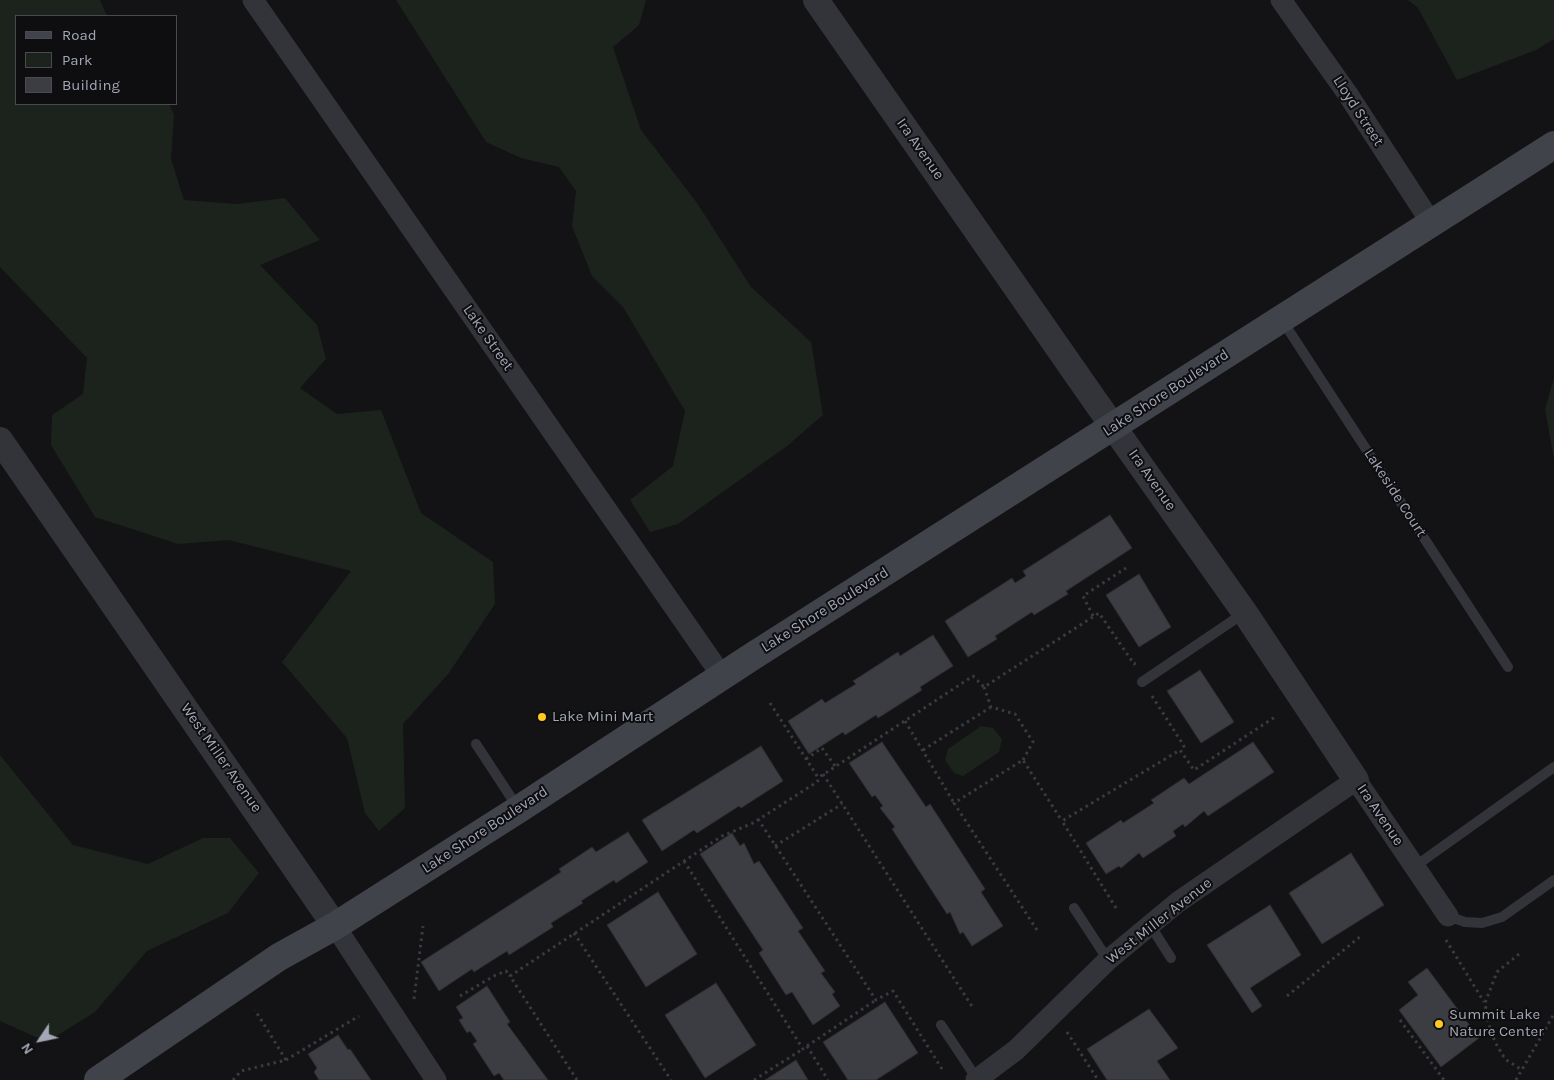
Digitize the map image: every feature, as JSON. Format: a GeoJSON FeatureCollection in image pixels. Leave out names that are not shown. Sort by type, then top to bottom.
{"type":"FeatureCollection","features":[{"type":"Feature","properties":{"kind":"main road","name":"Lake Shore Boulevard"},"geometry":{"type":"LineString","coordinates":[[98,1080],[279,957],[335,926],[722,676],[1554,145]]}},
{"type":"Feature","properties":{"kind":"street","name":"Lake Street"},"geometry":{"type":"LineString","coordinates":[[253,0],[722,676]]}},
{"type":"Feature","properties":{"kind":"street","name":"Ira Avenue"},"geometry":{"type":"LineString","coordinates":[[816,0],[1245,613],[1414,867],[1444,924]]}},
{"type":"Feature","properties":{"kind":"street","name":"Lloyd Street"},"geometry":{"type":"LineString","coordinates":[[1281,0],[1347,93],[1432,224]]}},
{"type":"Feature","properties":{"kind":"street","name":"West Miller Avenue"},"geometry":{"type":"LineString","coordinates":[[0,440],[335,926],[436,1080]]}},
{"type":"Feature","properties":{"kind":"street","name":"West Miller Avenue"},"geometry":{"type":"LineString","coordinates":[[976,1080],[1016,1050],[1108,960],[1178,902],[1356,780]]}},
{"type":"Feature","properties":{"kind":"lane","name":"Lakeside Court"},"geometry":{"type":"LineString","coordinates":[[1281,319],[1508,667]]}},
{"type":"Feature","properties":{"kind":"lane"},"geometry":{"type":"LineString","coordinates":[[1142,682],[1245,613]]}},
{"type":"Feature","properties":{"kind":"lane"},"geometry":{"type":"LineString","coordinates":[[476,744],[518,809]]}},
{"type":"Feature","properties":{"kind":"lane"},"geometry":{"type":"LineString","coordinates":[[1414,867],[1554,767]]}},
{"type":"Feature","properties":{"kind":"lane"},"geometry":{"type":"LineString","coordinates":[[1444,924],[1465,922],[1482,924],[1502,917],[1554,880]]}},
{"type":"Feature","properties":{"kind":"lane"},"geometry":{"type":"LineString","coordinates":[[1074,908],[1108,960]]}},
{"type":"Feature","properties":{"kind":"lane"},"geometry":{"type":"LineString","coordinates":[[1150,925],[1171,958]]}},
{"type":"Feature","properties":{"kind":"lane"},"geometry":{"type":"LineString","coordinates":[[941,1025],[976,1080]]}},
{"type":"Feature","properties":{"kind":"path"},"geometry":{"type":"LineString","coordinates":[[1093,616],[1083,596],[1126,568]]}},
{"type":"Feature","properties":{"kind":"path"},"geometry":{"type":"LineString","coordinates":[[984,687],[1099,613],[1134,664],[1142,659]]}},
{"type":"Feature","properties":{"kind":"path"},"geometry":{"type":"LineString","coordinates":[[510,976],[722,836],[758,819],[819,779],[834,766],[973,676],[984,687],[991,708]]}},
{"type":"Feature","properties":{"kind":"path"},"geometry":{"type":"LineString","coordinates":[[1062,821],[1184,746],[1152,696],[1160,690]]}},
{"type":"Feature","properties":{"kind":"path"},"geometry":{"type":"LineString","coordinates":[[770,703],[819,779]]}},
{"type":"Feature","properties":{"kind":"path"},"geometry":{"type":"LineString","coordinates":[[923,750],[991,708],[1015,714],[1033,742],[1023,760],[954,803]]}},
{"type":"Feature","properties":{"kind":"path"},"geometry":{"type":"LineString","coordinates":[[1180,750],[1194,770],[1275,717]]}},
{"type":"Feature","properties":{"kind":"path"},"geometry":{"type":"LineString","coordinates":[[905,721],[954,803],[1037,930]]}},
{"type":"Feature","properties":{"kind":"path"},"geometry":{"type":"LineString","coordinates":[[806,759],[822,748],[834,766]]}},
{"type":"Feature","properties":{"kind":"path"},"geometry":{"type":"LineString","coordinates":[[1023,760],[1116,908]]}},
{"type":"Feature","properties":{"kind":"path"},"geometry":{"type":"LineString","coordinates":[[823,774],[973,1008]]}},
{"type":"Feature","properties":{"kind":"path"},"geometry":{"type":"LineString","coordinates":[[775,846],[842,804]]}},
{"type":"Feature","properties":{"kind":"path"},"geometry":{"type":"LineString","coordinates":[[758,819],[876,1000]]}},
{"type":"Feature","properties":{"kind":"path"},"geometry":{"type":"LineString","coordinates":[[684,861],[803,1049]]}},
{"type":"Feature","properties":{"kind":"path"},"geometry":{"type":"LineString","coordinates":[[1444,924],[1485,1003],[1488,1022],[1495,1042],[1505,1059],[1522,1070]]}},
{"type":"Feature","properties":{"kind":"path"},"geometry":{"type":"LineString","coordinates":[[414,999],[423,926]]}},
{"type":"Feature","properties":{"kind":"path"},"geometry":{"type":"LineString","coordinates":[[574,933],[671,1080]]}},
{"type":"Feature","properties":{"kind":"path"},"geometry":{"type":"LineString","coordinates":[[1287,996],[1361,936]]}},
{"type":"Feature","properties":{"kind":"path"},"geometry":{"type":"LineString","coordinates":[[1485,1003],[1497,972],[1519,954]]}},
{"type":"Feature","properties":{"kind":"path"},"geometry":{"type":"LineString","coordinates":[[460,996],[506,971],[577,1080]]}},
{"type":"Feature","properties":{"kind":"path"},"geometry":{"type":"LineString","coordinates":[[754,1080],[876,1000],[893,991],[942,1069]]}},
{"type":"Feature","properties":{"kind":"path"},"geometry":{"type":"LineString","coordinates":[[254,1010],[286,1060]]}},
{"type":"Feature","properties":{"kind":"path"},"geometry":{"type":"LineString","coordinates":[[1516,1080],[1554,1014]]}},
{"type":"Feature","properties":{"kind":"path"},"geometry":{"type":"LineString","coordinates":[[233,1080],[240,1071],[286,1060],[359,1016]]}},
{"type":"Feature","properties":{"kind":"path"},"geometry":{"type":"LineString","coordinates":[[1400,1020],[1444,1080]]}},
{"type":"Feature","properties":{"kind":"path"},"geometry":{"type":"LineString","coordinates":[[1067,1032],[1098,1080]]}},
{"type":"Feature","properties":{"kind":"path"},"geometry":{"type":"LineString","coordinates":[[808,1046],[828,1080]]}},
{"type":"Feature","properties":{"kind":"green space"},"geometry":{"type":"Polygon","coordinates":[[[0,0],[100,0],[107,15],[15,15],[15,105],[169,105],[174,115],[171,159],[184,200],[236,204],[285,198],[320,240],[260,265],[317,325],[326,359],[300,388],[337,414],[381,410],[421,513],[493,562],[495,604],[449,673],[403,724],[405,808],[379,831],[365,813],[347,738],[282,662],[351,571],[229,540],[178,544],[95,517],[51,445],[52,415],[83,394],[87,358],[0,267],[0,0]]]}},
{"type":"Feature","properties":{"kind":"green space"},"geometry":{"type":"Polygon","coordinates":[[[396,0],[646,0],[639,25],[613,47],[641,130],[697,203],[751,287],[811,342],[823,415],[787,446],[678,524],[650,532],[630,500],[673,466],[685,411],[623,307],[592,276],[572,226],[576,191],[559,167],[521,158],[486,142],[396,0]]]}},
{"type":"Feature","properties":{"kind":"green space"},"geometry":{"type":"Polygon","coordinates":[[[1408,0],[1554,0],[1554,39],[1536,50],[1457,80],[1418,8],[1408,0]]]}},
{"type":"Feature","properties":{"kind":"green space"},"geometry":{"type":"Polygon","coordinates":[[[1554,378],[1554,460],[1545,409],[1554,378]]]}},
{"type":"Feature","properties":{"kind":"green space"},"geometry":{"type":"Polygon","coordinates":[[[981,726],[993,728],[1002,739],[999,752],[963,776],[954,773],[945,760],[948,749],[981,726]]]}},
{"type":"Feature","properties":{"kind":"green space"},"geometry":{"type":"Polygon","coordinates":[[[0,755],[73,845],[148,864],[203,838],[230,838],[259,873],[228,913],[147,951],[95,1012],[47,1042],[0,1021],[0,755]]]}},
{"type":"Feature","properties":{"kind":"building"},"geometry":{"type":"Polygon","coordinates":[[[1110,515],[1132,548],[1066,591],[1068,594],[1034,615],[1032,612],[995,636],[997,639],[968,657],[945,621],[1012,578],[1015,583],[1026,576],[1023,571],[1110,515]]]}},
{"type":"Feature","properties":{"kind":"building"},"geometry":{"type":"Polygon","coordinates":[[[1139,574],[1171,627],[1139,647],[1106,595],[1139,574]]]}},
{"type":"Feature","properties":{"kind":"building"},"geometry":{"type":"Polygon","coordinates":[[[933,635],[953,666],[920,687],[922,690],[878,718],[876,715],[845,735],[843,732],[809,754],[788,721],[822,699],[825,703],[856,684],[853,681],[898,652],[900,656],[933,635]]]}},
{"type":"Feature","properties":{"kind":"building"},"geometry":{"type":"Polygon","coordinates":[[[1200,670],[1234,722],[1201,743],[1167,691],[1200,670]]]}},
{"type":"Feature","properties":{"kind":"building"},"geometry":{"type":"Polygon","coordinates":[[[882,742],[926,807],[930,804],[985,889],[981,892],[1003,926],[972,946],[963,932],[960,934],[950,912],[947,914],[892,829],[895,827],[880,808],[883,806],[875,795],[872,797],[849,763],[882,742]]]}},
{"type":"Feature","properties":{"kind":"building"},"geometry":{"type":"Polygon","coordinates":[[[1253,742],[1274,772],[1208,816],[1204,811],[1185,827],[1183,824],[1173,831],[1176,836],[1143,858],[1139,853],[1121,868],[1119,866],[1106,874],[1086,843],[1121,820],[1123,823],[1154,803],[1151,800],[1184,778],[1189,784],[1253,742]]]}},
{"type":"Feature","properties":{"kind":"building"},"geometry":{"type":"Polygon","coordinates":[[[761,746],[783,781],[741,808],[739,806],[697,833],[694,830],[662,851],[642,820],[761,746]]]}},
{"type":"Feature","properties":{"kind":"building"},"geometry":{"type":"Polygon","coordinates":[[[628,832],[648,862],[616,883],[614,880],[581,901],[583,903],[551,923],[553,927],[509,955],[507,951],[474,972],[472,969],[439,991],[421,962],[561,872],[559,869],[592,847],[596,852],[628,832]]]}},
{"type":"Feature","properties":{"kind":"building"},"geometry":{"type":"Polygon","coordinates":[[[732,833],[740,846],[744,843],[754,864],[759,861],[803,928],[798,931],[825,971],[821,973],[835,992],[832,994],[840,1006],[813,1025],[792,992],[786,995],[759,953],[763,950],[700,854],[732,833]]]}},
{"type":"Feature","properties":{"kind":"building"},"geometry":{"type":"Polygon","coordinates":[[[1351,853],[1384,905],[1322,944],[1289,893],[1351,853]]]}},
{"type":"Feature","properties":{"kind":"building"},"geometry":{"type":"Polygon","coordinates":[[[658,892],[697,954],[646,987],[607,925],[658,892]]]}},
{"type":"Feature","properties":{"kind":"building"},"geometry":{"type":"Polygon","coordinates":[[[1270,905],[1301,955],[1250,988],[1262,1006],[1252,1013],[1207,945],[1270,905]]]}},
{"type":"Feature","properties":{"kind":"building","name":"Summit Lake Nature Center"},"geometry":{"type":"Polygon","coordinates":[[[1427,968],[1479,1038],[1441,1067],[1399,1010],[1418,995],[1408,982],[1427,968]]]}},
{"type":"Feature","properties":{"kind":"building"},"geometry":{"type":"Polygon","coordinates":[[[716,983],[756,1045],[705,1078],[665,1015],[716,983]]]}},
{"type":"Feature","properties":{"kind":"building"},"geometry":{"type":"Polygon","coordinates":[[[487,986],[510,1022],[507,1024],[548,1080],[504,1080],[499,1073],[494,1076],[473,1044],[477,1041],[470,1031],[467,1033],[459,1020],[463,1018],[456,1007],[487,986]]]}},
{"type":"Feature","properties":{"kind":"building"},"geometry":{"type":"Polygon","coordinates":[[[885,1002],[918,1053],[876,1080],[848,1080],[823,1042],[885,1002]]]}},
{"type":"Feature","properties":{"kind":"building"},"geometry":{"type":"Polygon","coordinates":[[[1149,1009],[1178,1048],[1157,1061],[1170,1080],[1107,1080],[1087,1049],[1149,1009]]]}},
{"type":"Feature","properties":{"kind":"building"},"geometry":{"type":"Polygon","coordinates":[[[338,1035],[371,1080],[319,1080],[314,1072],[317,1068],[308,1054],[338,1035]]]}},
{"type":"Feature","properties":{"kind":"building"},"geometry":{"type":"Polygon","coordinates":[[[796,1060],[808,1080],[765,1080],[796,1060]]]}},
{"type":"Feature","properties":{"kind":"place","name":"Lake Mini Mart"},"geometry":{"type":"Point","coordinates":[542,717]}},
{"type":"Feature","properties":{"kind":"place","name":"Summit Lake Nature Center"},"geometry":{"type":"Point","coordinates":[1439,1024]}}]}
